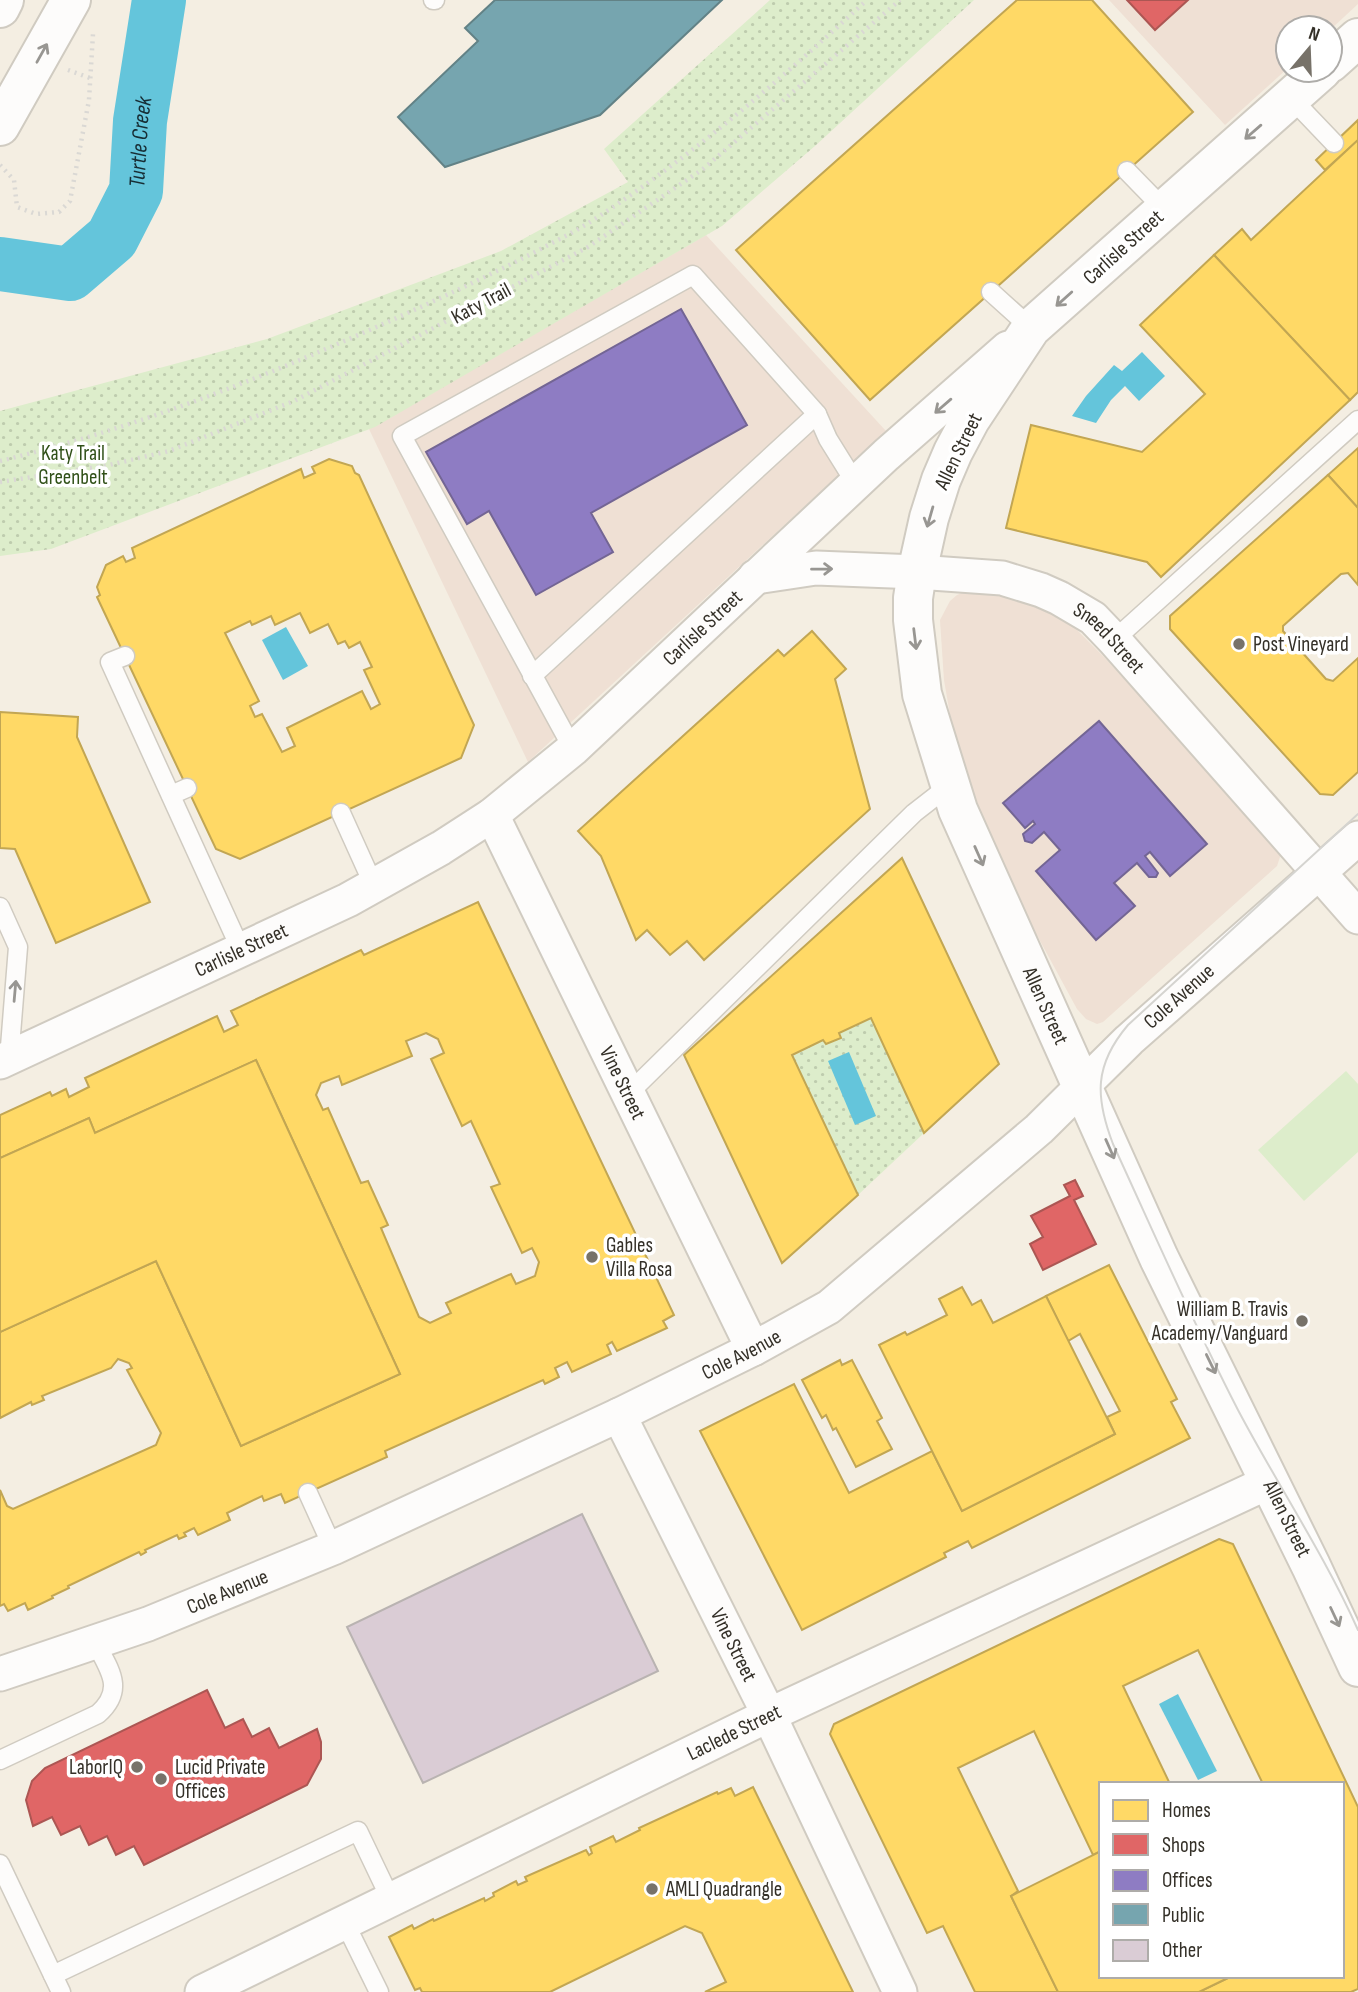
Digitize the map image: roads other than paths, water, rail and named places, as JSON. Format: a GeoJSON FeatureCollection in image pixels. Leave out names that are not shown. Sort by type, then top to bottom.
{"type":"FeatureCollection","features":[{"type":"Feature","properties":{"kind":"street"},"geometry":{"type":"LineString","coordinates":[[0,8],[4,0]]}},
{"type":"Feature","properties":{"kind":"street"},"geometry":{"type":"LineString","coordinates":[[7,115],[71,0]]}},
{"type":"Feature","properties":{"kind":"street"},"geometry":{"type":"LineString","coordinates":[[1344,50],[1358,38]]}},
{"type":"Feature","properties":{"kind":"street","name":"Carlisle Street"},"geometry":{"type":"LineString","coordinates":[[5,1060],[348,900],[441,848],[492,815],[573,749],[856,484],[1306,84]]}},
{"type":"Feature","properties":{"kind":"street","name":"Allen Street"},"geometry":{"type":"LineString","coordinates":[[1031,328],[970,420],[953,452],[929,518],[913,598],[922,694],[958,810],[1082,1087],[1159,1258],[1358,1667]]}},
{"type":"Feature","properties":{"kind":"street","name":"Sneed Street"},"geometry":{"type":"LineString","coordinates":[[755,577],[816,568],[1002,578],[1041,590],[1093,618],[1358,917]]}},
{"type":"Feature","properties":{"kind":"street","name":"Vine Street"},"geometry":{"type":"LineString","coordinates":[[492,815],[753,1349]]}},
{"type":"Feature","properties":{"kind":"street","name":"Cole Avenue"},"geometry":{"type":"LineString","coordinates":[[0,1674],[207,1601],[333,1548],[619,1415],[753,1349],[829,1307],[1039,1129],[1129,1040],[1358,838]]}},
{"type":"Feature","properties":{"kind":"street","name":"Vine Street"},"geometry":{"type":"LineString","coordinates":[[619,1415],[769,1716],[900,1992]]}},
{"type":"Feature","properties":{"kind":"street","name":"Laclede Street"},"geometry":{"type":"LineString","coordinates":[[202,1992],[769,1716],[1269,1482]]}},
{"type":"Feature","properties":{"kind":"lane"},"geometry":{"type":"LineString","coordinates":[[1291,98],[1334,143]]}},
{"type":"Feature","properties":{"kind":"lane"},"geometry":{"type":"LineString","coordinates":[[1127,171],[1164,210]]}},
{"type":"Feature","properties":{"kind":"lane"},"geometry":{"type":"LineString","coordinates":[[573,749],[402,436],[693,275],[817,414],[828,439],[856,484]]}},
{"type":"Feature","properties":{"kind":"lane"},"geometry":{"type":"LineString","coordinates":[[991,292],[1031,328]]}},
{"type":"Feature","properties":{"kind":"lane"},"geometry":{"type":"LineString","coordinates":[[532,676],[817,414]]}},
{"type":"Feature","properties":{"kind":"lane"},"geometry":{"type":"LineString","coordinates":[[1114,640],[1358,420]]}},
{"type":"Feature","properties":{"kind":"lane"},"geometry":{"type":"LineString","coordinates":[[125,656],[110,662],[178,792],[241,950]]}},
{"type":"Feature","properties":{"kind":"lane"},"geometry":{"type":"LineString","coordinates":[[628,1094],[914,813],[950,785]]}},
{"type":"Feature","properties":{"kind":"lane"},"geometry":{"type":"LineString","coordinates":[[341,813],[374,886]]}},
{"type":"Feature","properties":{"kind":"lane"},"geometry":{"type":"LineString","coordinates":[[0,907],[18,947],[5,1060]]}},
{"type":"Feature","properties":{"kind":"lane"},"geometry":{"type":"LineString","coordinates":[[308,1493],[333,1548]]}},
{"type":"Feature","properties":{"kind":"lane"},"geometry":{"type":"LineString","coordinates":[[0,1760],[98,1714],[106,1707],[111,1698],[113,1677],[96,1642]]}},
{"type":"Feature","properties":{"kind":"lane"},"geometry":{"type":"LineString","coordinates":[[53,1975],[358,1831],[391,1900]]}},
{"type":"Feature","properties":{"kind":"lane"},"geometry":{"type":"LineString","coordinates":[[0,1864],[61,1992]]}},
{"type":"Feature","properties":{"kind":"lane"},"geometry":{"type":"LineString","coordinates":[[345,1923],[379,1992]]}},
{"type":"Feature","properties":{"kind":"water"},"geometry":{"type":"Polygon","coordinates":[[[1142,352],[1165,376],[1139,401],[1125,386],[1111,400],[1096,423],[1072,416],[1114,365],[1122,371],[1142,352]]]}},
{"type":"Feature","properties":{"kind":"water"},"geometry":{"type":"Polygon","coordinates":[[[286,627],[308,666],[283,680],[262,640],[286,627]]]}},
{"type":"Feature","properties":{"kind":"water"},"geometry":{"type":"Polygon","coordinates":[[[849,1052],[876,1116],[855,1125],[828,1061],[849,1052]]]}},
{"type":"Feature","properties":{"kind":"water"},"geometry":{"type":"Polygon","coordinates":[[[1178,1694],[1217,1771],[1198,1780],[1159,1704],[1178,1694]]]}},
{"type":"Feature","properties":{"kind":"waterway","name":"Turtle Creek"},"geometry":{"type":"LineString","coordinates":[[0,264],[70,274],[112,238],[136,191],[140,121],[159,0]]}},
{"type":"Feature","properties":{"kind":"tram line"},"geometry":{"type":"LineString","coordinates":[[1358,814],[1128,1025],[1109,1054],[1101,1082],[1103,1111],[1113,1144],[1174,1278],[1238,1410],[1330,1574],[1358,1630]]}},
{"type":"Feature","properties":{"kind":"place","name":"Post Vineyard"},"geometry":{"type":"Point","coordinates":[1239,644]}},
{"type":"Feature","properties":{"kind":"place","name":"Gables Villa Rosa"},"geometry":{"type":"Point","coordinates":[592,1257]}},
{"type":"Feature","properties":{"kind":"place","name":"William B. Travis Academy/Vanguard"},"geometry":{"type":"Point","coordinates":[1302,1321]}},
{"type":"Feature","properties":{"kind":"place","name":"LaborIQ"},"geometry":{"type":"Point","coordinates":[137,1767]}},
{"type":"Feature","properties":{"kind":"place","name":"Lucid Private Offices"},"geometry":{"type":"Point","coordinates":[161,1779]}},
{"type":"Feature","properties":{"kind":"place","name":"AMLI Quadrangle"},"geometry":{"type":"Point","coordinates":[652,1889]}},
{"type":"Feature","properties":{"kind":"park label","name":"Katy Trail Greenbelt"},"geometry":{"type":"Point","coordinates":[73,465]}}]}
